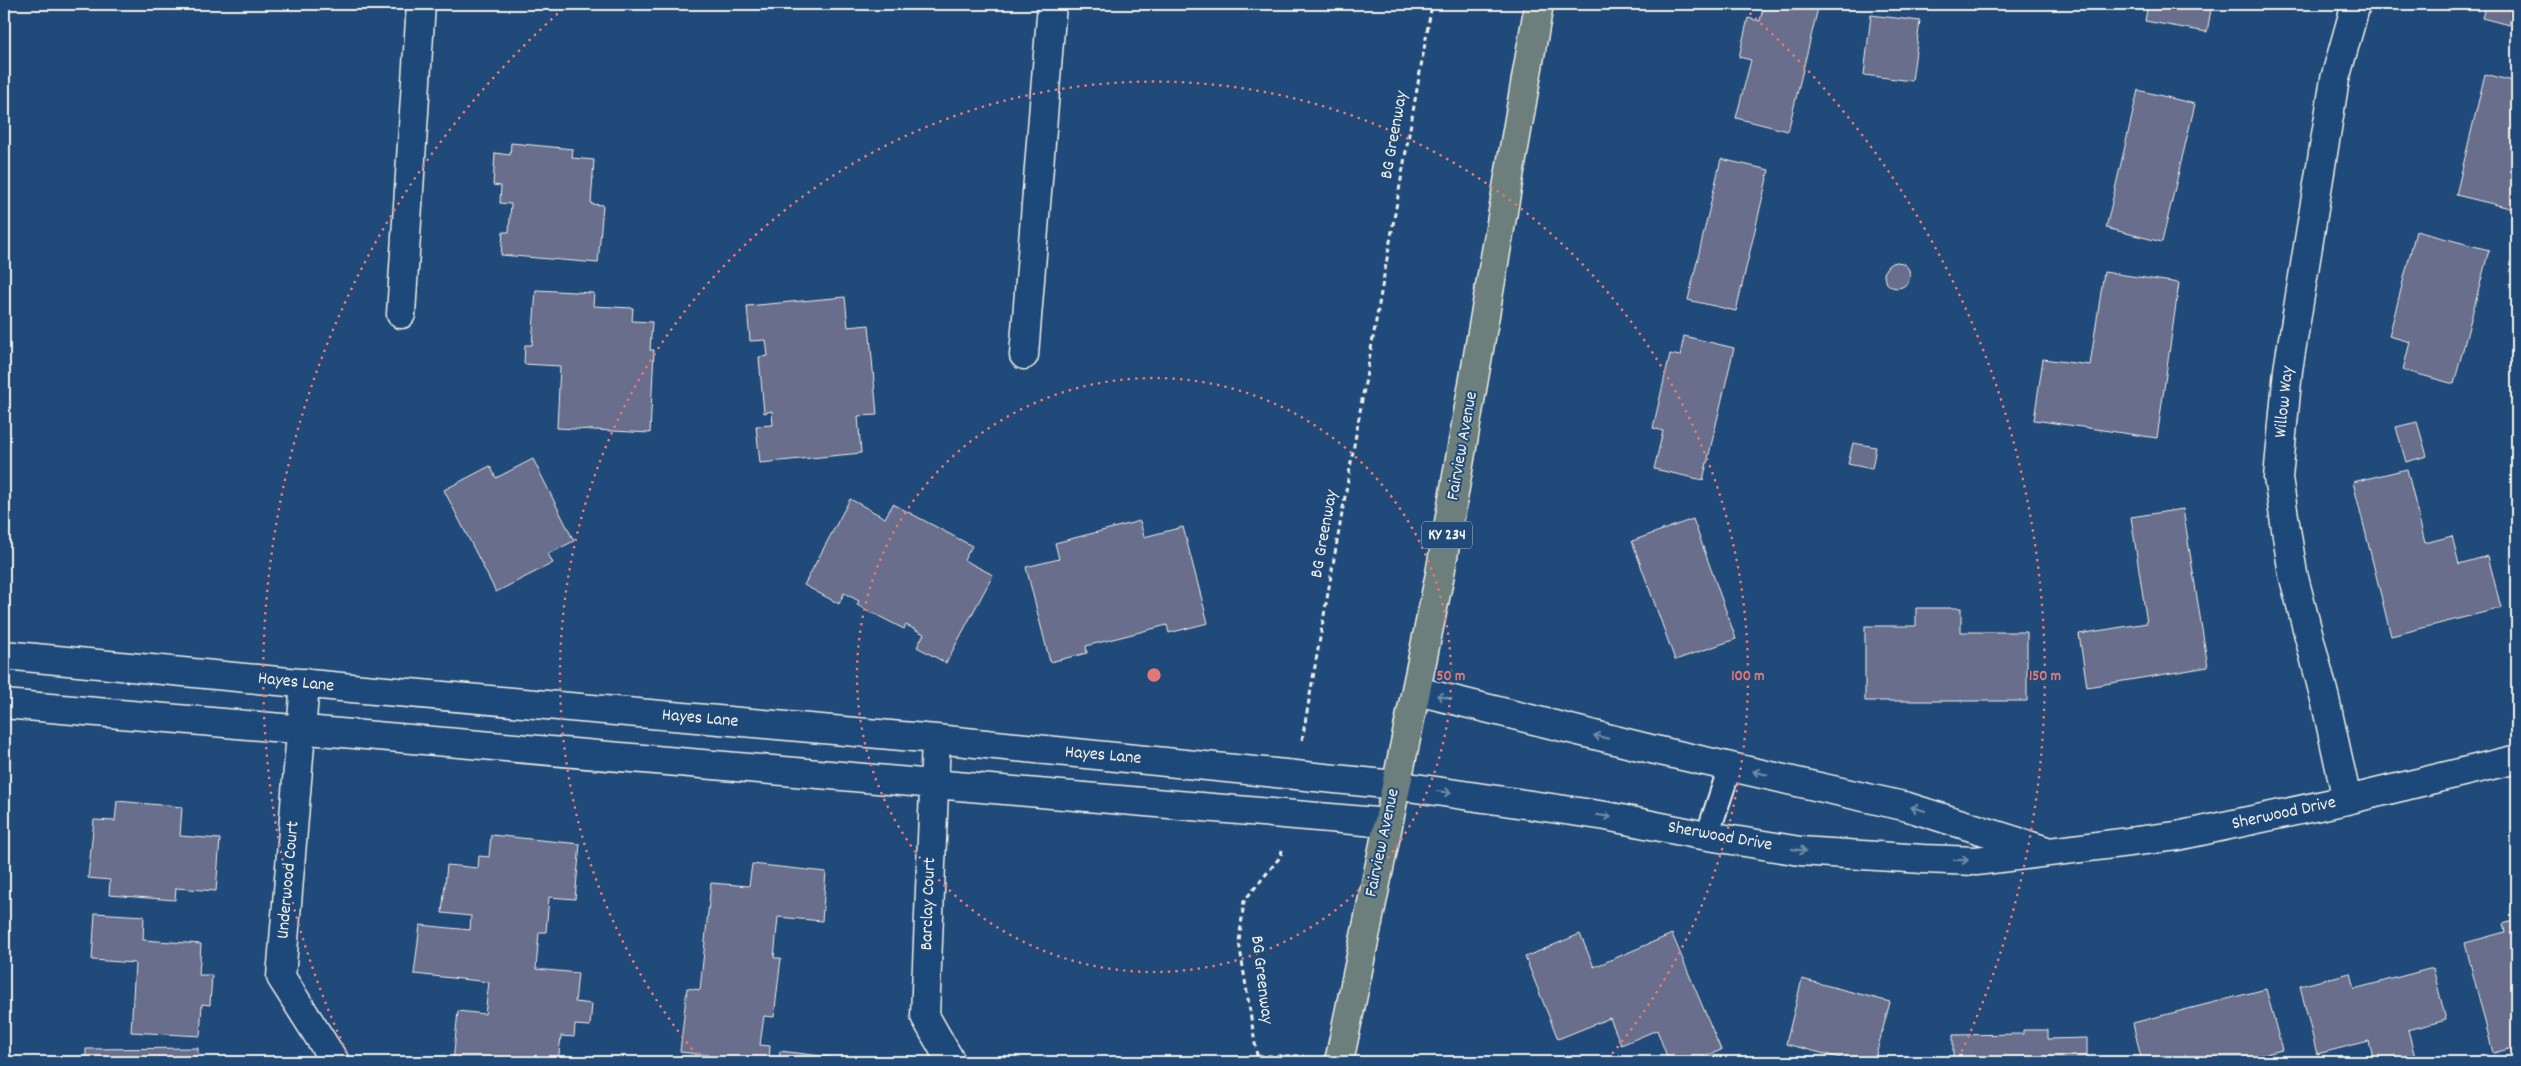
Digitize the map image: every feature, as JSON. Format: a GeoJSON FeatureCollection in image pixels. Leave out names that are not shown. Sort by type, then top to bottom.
{"type":"FeatureCollection","features":[{"type":"Feature","properties":{"kind":"main road","name":"Fairview Avenue"},"geometry":{"type":"LineString","coordinates":[[1339,1059],[1440,574],[1539,4]]}},
{"type":"Feature","properties":{"kind":"street"},"geometry":{"type":"LineString","coordinates":[[401,314],[421,4]]}},
{"type":"Feature","properties":{"kind":"street"},"geometry":{"type":"LineString","coordinates":[[1024,355],[1052,4]]}},
{"type":"Feature","properties":{"kind":"street","name":"Willow Way"},"geometry":{"type":"LineString","coordinates":[[2347,800],[2325,699],[2293,574],[2278,478],[2288,370],[2332,99],[2356,4]]}},
{"type":"Feature","properties":{"kind":"street","name":"Hayes Lane"},"geometry":{"type":"LineString","coordinates":[[4,655],[936,739],[1396,786]]}},
{"type":"Feature","properties":{"kind":"street","name":"Underwood Court"},"geometry":{"type":"LineString","coordinates":[[305,683],[281,977],[335,1062]]}},
{"type":"Feature","properties":{"kind":"street","name":"Sherwood Drive"},"geometry":{"type":"LineString","coordinates":[[1416,691],[1730,767],[1908,807],[2048,852]]}},
{"type":"Feature","properties":{"kind":"street"},"geometry":{"type":"LineString","coordinates":[[4,704],[933,782],[1388,823]]}},
{"type":"Feature","properties":{"kind":"street","name":"Barclay Court"},"geometry":{"type":"LineString","coordinates":[[936,739],[925,1016],[951,1062]]}},
{"type":"Feature","properties":{"kind":"street","name":"Sherwood Drive"},"geometry":{"type":"LineString","coordinates":[[1396,786],[1606,816],[1707,836],[1800,850],[1923,859],[1976,860],[2177,836],[2347,800],[2517,759]]}},
{"type":"Feature","properties":{"kind":"lane"},"geometry":{"type":"LineString","coordinates":[[1707,836],[1730,767]]}},
{"type":"Feature","properties":{"kind":"path","name":"BG Greenway"},"geometry":{"type":"LineString","coordinates":[[1296,776],[1432,4]]}},
{"type":"Feature","properties":{"kind":"path","name":"BG Greenway"},"geometry":{"type":"LineString","coordinates":[[1257,1056],[1238,942],[1244,901],[1281,856],[1289,814]]}},
{"type":"Feature","properties":{"kind":"path"},"geometry":{"type":"LineString","coordinates":[[1252,1062],[1257,1056],[1339,1059]]}},
{"type":"Feature","properties":{"kind":"building"},"geometry":{"type":"Polygon","coordinates":[[[1764,4],[1819,4],[1788,131],[1736,118],[1751,60],[1739,57],[1748,18],[1760,21],[1764,4]]]}},
{"type":"Feature","properties":{"kind":"building"},"geometry":{"type":"Polygon","coordinates":[[[2148,4],[2212,4],[2207,32],[2145,21],[2148,4]]]}},
{"type":"Feature","properties":{"kind":"building"},"geometry":{"type":"Polygon","coordinates":[[[2486,4],[2515,4],[2509,25],[2482,18],[2486,4]]]}},
{"type":"Feature","properties":{"kind":"building"},"geometry":{"type":"Polygon","coordinates":[[[1871,15],[1920,21],[1912,81],[1864,75],[1871,15]]]}},
{"type":"Feature","properties":{"kind":"building"},"geometry":{"type":"Polygon","coordinates":[[[2485,74],[2517,82],[2517,197],[2514,209],[2456,195],[2485,74]]]}},
{"type":"Feature","properties":{"kind":"building"},"geometry":{"type":"Polygon","coordinates":[[[2138,90],[2195,104],[2162,242],[2106,228],[2138,90]]]}},
{"type":"Feature","properties":{"kind":"building"},"geometry":{"type":"Polygon","coordinates":[[[511,143],[573,149],[572,158],[594,160],[591,204],[603,205],[598,263],[501,255],[503,232],[509,232],[511,204],[500,203],[501,186],[493,185],[495,153],[510,155],[511,143]]]}},
{"type":"Feature","properties":{"kind":"building"},"geometry":{"type":"Polygon","coordinates":[[[1721,159],[1769,170],[1736,311],[1688,300],[1721,159]]]}},
{"type":"Feature","properties":{"kind":"building"},"geometry":{"type":"Polygon","coordinates":[[[2416,231],[2489,250],[2454,384],[2403,370],[2410,342],[2389,336],[2416,231]]]}},
{"type":"Feature","properties":{"kind":"building"},"geometry":{"type":"Polygon","coordinates":[[[1897,262],[1906,266],[1910,275],[1906,284],[1897,288],[1888,284],[1884,275],[1888,266],[1897,262]]]}},
{"type":"Feature","properties":{"kind":"building"},"geometry":{"type":"Polygon","coordinates":[[[2104,272],[2179,283],[2157,438],[2034,420],[2043,359],[2090,365],[2104,272]]]}},
{"type":"Feature","properties":{"kind":"building"},"geometry":{"type":"Polygon","coordinates":[[[536,290],[594,293],[593,306],[633,308],[632,321],[652,322],[650,350],[654,350],[650,433],[557,428],[560,366],[524,364],[525,345],[532,345],[536,290]]]}},
{"type":"Feature","properties":{"kind":"building"},"geometry":{"type":"Polygon","coordinates":[[[845,297],[848,327],[869,325],[877,415],[858,416],[861,453],[760,463],[756,426],[773,425],[772,411],[764,413],[759,357],[768,356],[766,340],[750,341],[747,306],[845,297]]]}},
{"type":"Feature","properties":{"kind":"building"},"geometry":{"type":"Polygon","coordinates":[[[1684,336],[1734,348],[1703,480],[1654,469],[1663,431],[1653,428],[1670,354],[1680,356],[1684,336]]]}},
{"type":"Feature","properties":{"kind":"building"},"geometry":{"type":"Polygon","coordinates":[[[2417,422],[2427,456],[2406,462],[2396,427],[2417,422]]]}},
{"type":"Feature","properties":{"kind":"building"},"geometry":{"type":"Polygon","coordinates":[[[1853,443],[1876,447],[1872,469],[1848,464],[1853,443]]]}},
{"type":"Feature","properties":{"kind":"building"},"geometry":{"type":"Polygon","coordinates":[[[533,459],[574,541],[548,554],[553,563],[496,592],[444,490],[490,466],[496,478],[533,459]]]}},
{"type":"Feature","properties":{"kind":"building"},"geometry":{"type":"Polygon","coordinates":[[[2407,469],[2425,543],[2452,536],[2459,564],[2488,556],[2501,608],[2391,636],[2353,482],[2407,469]]]}},
{"type":"Feature","properties":{"kind":"building"},"geometry":{"type":"Polygon","coordinates":[[[850,499],[885,518],[893,504],[972,546],[964,560],[993,575],[946,663],[917,647],[924,634],[906,625],[904,629],[857,605],[859,601],[844,593],[839,604],[804,585],[850,499]]]}},
{"type":"Feature","properties":{"kind":"building"},"geometry":{"type":"Polygon","coordinates":[[[2183,509],[2208,667],[2087,687],[2079,634],[2147,623],[2131,517],[2183,509]]]}},
{"type":"Feature","properties":{"kind":"building"},"geometry":{"type":"Polygon","coordinates":[[[1693,519],[1736,639],[1675,660],[1632,541],[1693,519]]]}},
{"type":"Feature","properties":{"kind":"building"},"geometry":{"type":"Polygon","coordinates":[[[1140,521],[1144,537],[1183,527],[1208,623],[1169,633],[1167,625],[1086,646],[1087,653],[1050,662],[1026,567],[1059,559],[1055,543],[1140,521]]]}},
{"type":"Feature","properties":{"kind":"building"},"geometry":{"type":"Polygon","coordinates":[[[1916,608],[1961,608],[1961,632],[2027,632],[2027,701],[1865,701],[1865,626],[1916,626],[1916,608]]]}},
{"type":"Feature","properties":{"kind":"building"},"geometry":{"type":"Polygon","coordinates":[[[117,801],[182,807],[180,836],[220,839],[216,891],[176,888],[175,900],[109,895],[110,880],[88,878],[94,820],[115,821],[117,801]]]}},
{"type":"Feature","properties":{"kind":"building"},"geometry":{"type":"Polygon","coordinates":[[[491,835],[580,844],[575,899],[549,897],[546,932],[539,932],[536,969],[578,973],[575,1002],[592,1004],[590,1026],[575,1025],[574,1037],[561,1036],[558,1062],[453,1062],[458,1011],[485,1014],[489,982],[414,974],[420,925],[470,930],[471,916],[442,913],[447,865],[478,868],[479,856],[489,857],[491,835]]]}},
{"type":"Feature","properties":{"kind":"building"},"geometry":{"type":"Polygon","coordinates":[[[752,864],[826,872],[822,921],[778,917],[774,958],[781,958],[774,1017],[764,1016],[760,1045],[770,1046],[769,1062],[708,1062],[708,1055],[680,1052],[687,988],[700,990],[711,883],[749,886],[752,864]]]}},
{"type":"Feature","properties":{"kind":"building"},"geometry":{"type":"Polygon","coordinates":[[[95,913],[144,916],[143,940],[201,944],[199,975],[212,975],[210,1005],[202,1004],[200,1036],[131,1032],[135,963],[92,960],[95,913]]]}},
{"type":"Feature","properties":{"kind":"building"},"geometry":{"type":"Polygon","coordinates":[[[2517,920],[2517,1047],[2493,1053],[2465,943],[2505,932],[2503,924],[2517,920]]]}},
{"type":"Feature","properties":{"kind":"building"},"geometry":{"type":"Polygon","coordinates":[[[1580,934],[1594,967],[1672,934],[1721,1050],[1692,1062],[1669,1062],[1657,1030],[1621,1045],[1610,1018],[1558,1039],[1525,957],[1580,934]]]}},
{"type":"Feature","properties":{"kind":"building"},"geometry":{"type":"Polygon","coordinates":[[[2433,968],[2446,1020],[2408,1030],[2415,1057],[2395,1062],[2374,1062],[2369,1041],[2317,1054],[2300,986],[2350,973],[2354,989],[2433,968]]]}},
{"type":"Feature","properties":{"kind":"building"},"geometry":{"type":"Polygon","coordinates":[[[1802,979],[1890,1002],[1874,1062],[1856,1062],[1786,1044],[1802,979]]]}},
{"type":"Feature","properties":{"kind":"building"},"geometry":{"type":"Polygon","coordinates":[[[2266,989],[2282,1050],[2234,1062],[2142,1062],[2133,1023],[2266,989]]]}},
{"type":"Feature","properties":{"kind":"building"},"geometry":{"type":"Polygon","coordinates":[[[2023,1030],[2048,1030],[2048,1039],[2087,1038],[2087,1062],[1953,1062],[1953,1035],[2023,1034],[2023,1030]]]}},
{"type":"Feature","properties":{"kind":"building"},"geometry":{"type":"Polygon","coordinates":[[[198,1048],[198,1062],[86,1062],[86,1049],[198,1048]]]}},
{"type":"Feature","properties":{"kind":"building"},"geometry":{"type":"Polygon","coordinates":[[[780,1051],[830,1057],[829,1062],[779,1062],[780,1051]]]}}]}
